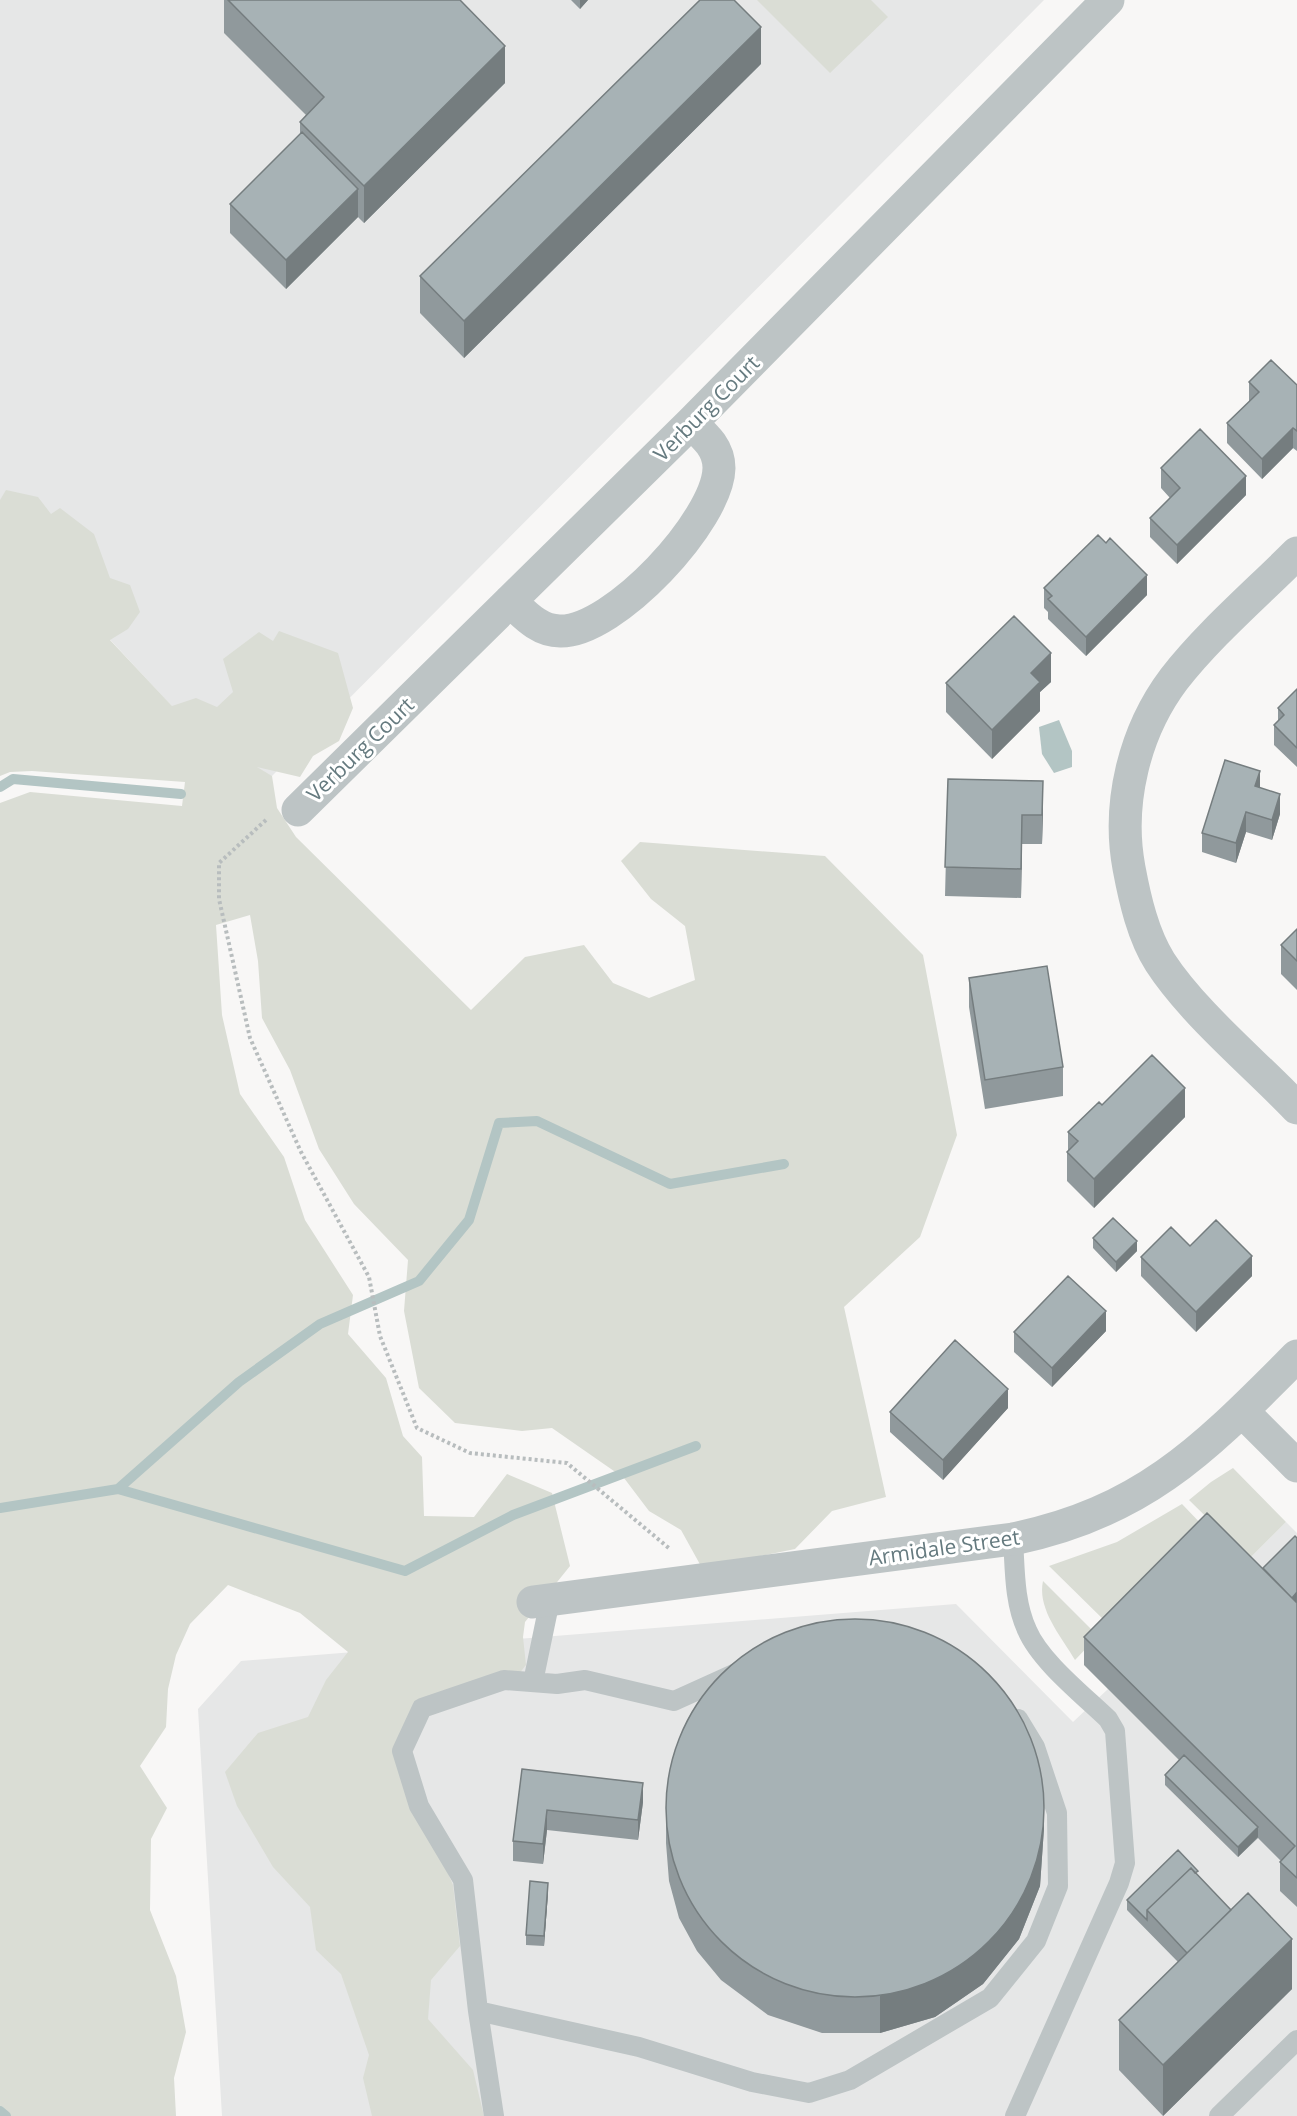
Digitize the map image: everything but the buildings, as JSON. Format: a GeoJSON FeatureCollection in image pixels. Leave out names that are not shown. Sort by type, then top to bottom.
{"type":"FeatureCollection","features":[{"type":"Feature","properties":{"kind":"street","name":"Verburg Court"},"geometry":{"type":"LineString","coordinates":[[298,810],[692,423],[1108,0]]}},
{"type":"Feature","properties":{"kind":"street"},"geometry":{"type":"LineString","coordinates":[[510,601],[534,623],[562,631],[600,620],[618,608],[642,585],[688,540],[717,483],[717,453],[710,441],[692,423]]}},
{"type":"Feature","properties":{"kind":"street"},"geometry":{"type":"LineString","coordinates":[[1297,553],[1188,663],[1158,705],[1147,725],[1132,773],[1124,832],[1133,889],[1159,960],[1188,998],[1297,1108]]}},
{"type":"Feature","properties":{"kind":"street","name":"Armidale Street"},"geometry":{"type":"LineString","coordinates":[[541,1601],[1013,1539],[1072,1524],[1137,1495],[1192,1456],[1242,1411],[1297,1356]]}},
{"type":"Feature","properties":{"kind":"street"},"geometry":{"type":"LineString","coordinates":[[1242,1411],[1297,1466]]}},
{"type":"Feature","properties":{"kind":"lane"},"geometry":{"type":"LineString","coordinates":[[1013,1539],[1017,1595],[1027,1630],[1041,1652],[1108,1719],[1115,1731],[1125,1863],[1119,1883],[1015,2116]]}},
{"type":"Feature","properties":{"kind":"lane"},"geometry":{"type":"LineString","coordinates":[[533,1682],[541,1601]]}},
{"type":"Feature","properties":{"kind":"lane"},"geometry":{"type":"LineString","coordinates":[[494,2116],[478,2011],[463,1880],[419,1806],[402,1751],[422,1708],[504,1680],[557,1684],[585,1680],[674,1701],[753,1665]]}},
{"type":"Feature","properties":{"kind":"lane"},"geometry":{"type":"LineString","coordinates":[[478,2011],[639,2047],[752,2082],[809,2094],[850,2080],[931,2035],[990,1998],[1036,1941],[1058,1886],[1058,1813],[1035,1747],[1004,1701]]}},
{"type":"Feature","properties":{"kind":"lane"},"geometry":{"type":"LineString","coordinates":[[1219,2116],[1297,2040]]}},
{"type":"Feature","properties":{"kind":"path"},"geometry":{"type":"LineString","coordinates":[[298,810],[269,818],[219,863],[219,899],[250,1038],[301,1152],[369,1277],[377,1325],[417,1428],[470,1454],[567,1463],[672,1551],[679,1582]]}},
{"type":"Feature","properties":{"kind":"shaded area"},"geometry":{"type":"Polygon","coordinates":[[[0,0],[1044,0],[272,776],[232,771],[0,521],[0,0]]]}},
{"type":"Feature","properties":{"kind":"shaded area"},"geometry":{"type":"Polygon","coordinates":[[[757,0],[871,0],[888,17],[830,73],[757,0]]]}},
{"type":"Feature","properties":{"kind":"shaded area"},"geometry":{"type":"Polygon","coordinates":[[[6,490],[38,497],[51,514],[60,508],[94,534],[110,578],[130,585],[140,612],[128,629],[110,640],[172,706],[196,698],[217,707],[233,692],[223,659],[259,632],[273,641],[279,631],[338,653],[353,708],[339,741],[313,756],[300,777],[257,767],[272,776],[277,808],[296,837],[471,1010],[525,957],[584,945],[613,983],[649,998],[695,980],[685,926],[651,899],[621,861],[640,842],[825,856],[923,955],[957,1135],[920,1237],[844,1307],[886,1497],[832,1511],[795,1549],[702,1568],[681,1530],[649,1511],[624,1478],[552,1428],[522,1431],[455,1423],[419,1388],[404,1311],[408,1260],[354,1204],[319,1149],[290,1070],[262,1018],[258,961],[250,915],[216,925],[222,1015],[240,1094],[284,1157],[305,1220],[353,1295],[348,1334],[386,1378],[403,1436],[422,1457],[424,1516],[474,1517],[507,1474],[552,1493],[570,1566],[525,1622],[523,1637],[526,1665],[514,1680],[422,1708],[402,1751],[419,1806],[453,1885],[460,1946],[431,1980],[428,2019],[473,2070],[484,2116],[372,2116],[363,2078],[369,2055],[341,1974],[316,1950],[310,1907],[273,1867],[237,1806],[225,1772],[258,1733],[308,1717],[326,1680],[348,1652],[300,1613],[228,1585],[190,1624],[176,1655],[168,1689],[166,1727],[140,1766],[167,1808],[151,1839],[150,1910],[176,1976],[186,2032],[174,2078],[176,2116],[0,2116],[0,803],[30,792],[182,806],[185,782],[32,771],[10,772],[0,776],[0,500],[6,490]]]}},
{"type":"Feature","properties":{"kind":"shaded area"},"geometry":{"type":"Polygon","coordinates":[[[1059,720],[1072,751],[1072,767],[1054,773],[1042,754],[1039,727],[1059,720]]]}},
{"type":"Feature","properties":{"kind":"shaded area"},"geometry":{"type":"Polygon","coordinates":[[[1233,1468],[1286,1522],[1249,1559],[1189,1500],[1233,1468]]]}},
{"type":"Feature","properties":{"kind":"shaded area"},"geometry":{"type":"Polygon","coordinates":[[[1182,1504],[1206,1529],[1109,1625],[1049,1566],[1117,1542],[1182,1504]]]}},
{"type":"Feature","properties":{"kind":"shaded area"},"geometry":{"type":"Polygon","coordinates":[[[1286,1522],[1297,1533],[1297,2116],[222,2116],[198,1709],[241,1661],[956,1604],[1073,1722],[1108,1689],[1084,1665],[1207,1542],[1237,1571],[1286,1522]]]}},
{"type":"Feature","properties":{"kind":"shaded area"},"geometry":{"type":"Polygon","coordinates":[[[1043,1581],[1098,1636],[1075,1660],[1051,1622],[1044,1602],[1043,1581]]]}},
{"type":"Feature","properties":{"kind":"waterway"},"geometry":{"type":"LineString","coordinates":[[0,787],[13,779],[181,794]]}},
{"type":"Feature","properties":{"kind":"waterway"},"geometry":{"type":"LineString","coordinates":[[118,1489],[239,1382],[320,1324],[419,1281],[469,1220],[499,1123],[537,1121],[670,1184],[784,1164]]}},
{"type":"Feature","properties":{"kind":"waterway"},"geometry":{"type":"LineString","coordinates":[[0,1508],[118,1489],[405,1571],[513,1515],[696,1446]]}},
{"type":"Feature","properties":{"kind":"waterway"},"geometry":{"type":"LineString","coordinates":[[0,2111],[6,2116]]}}]}
